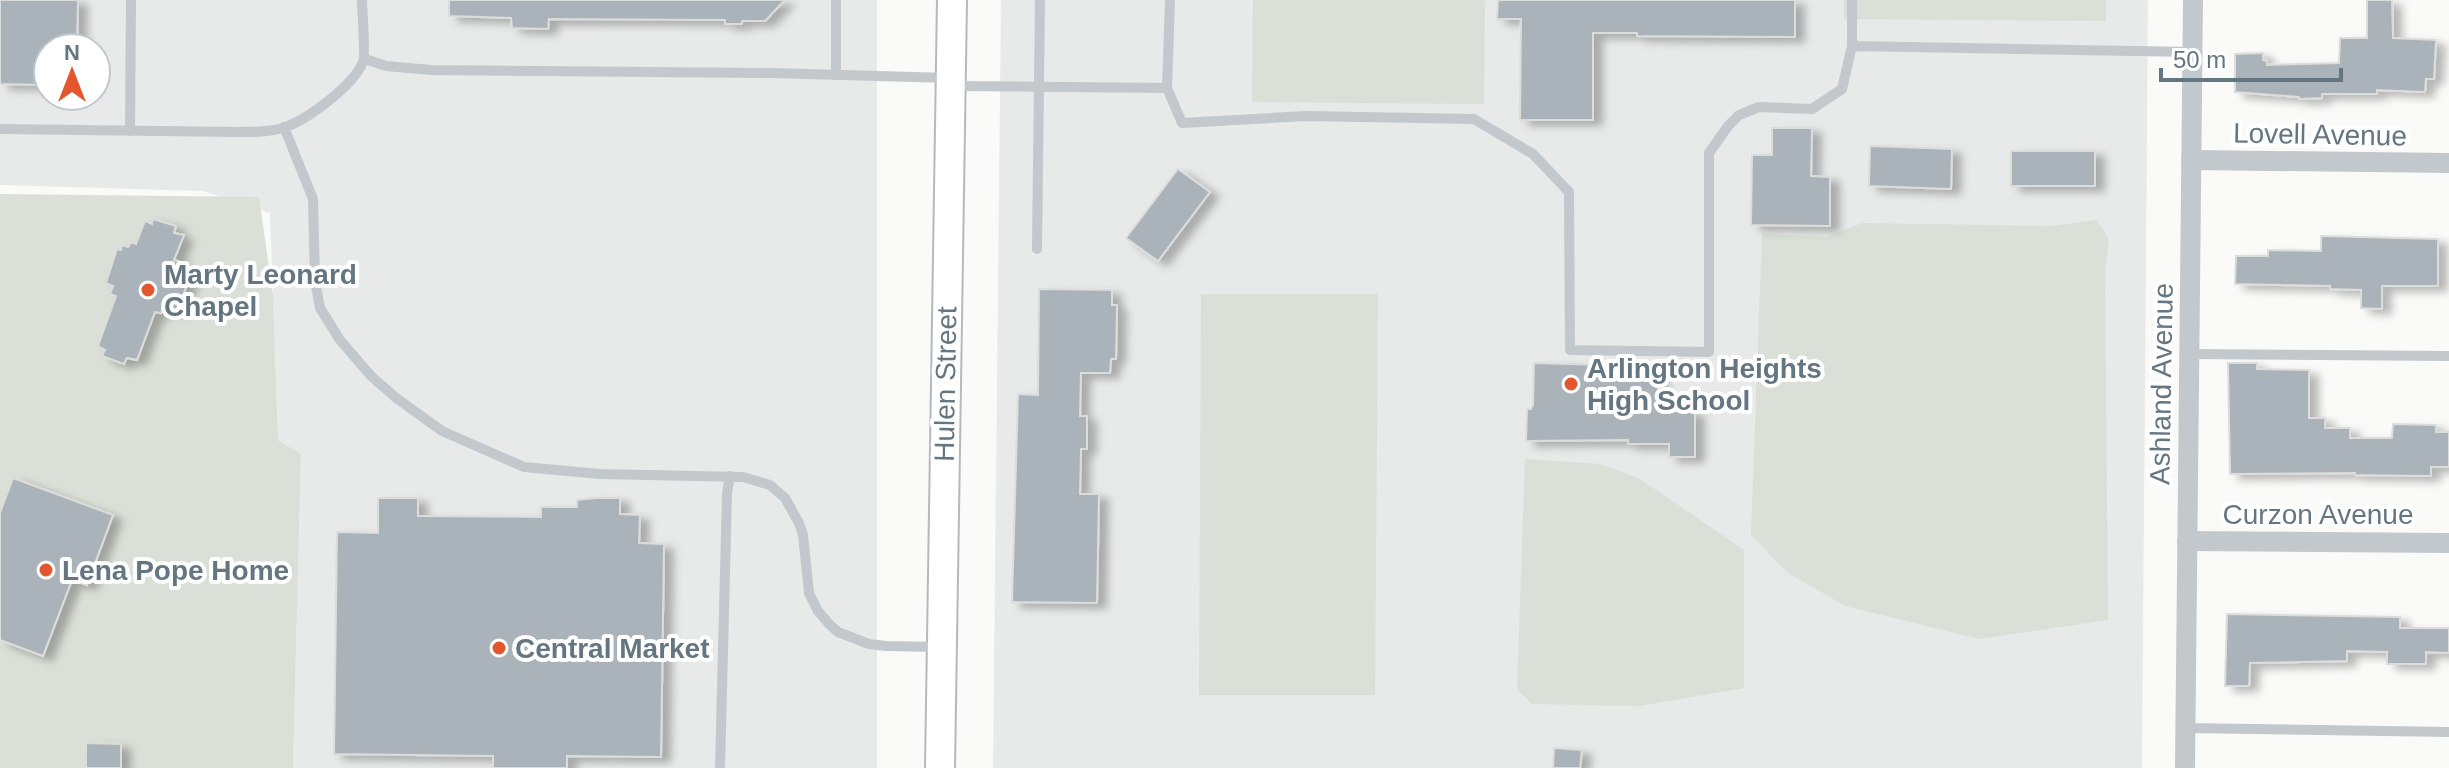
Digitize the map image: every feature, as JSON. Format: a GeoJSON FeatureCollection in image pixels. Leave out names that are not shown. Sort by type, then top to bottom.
{"type":"FeatureCollection","features":[{"type":"Feature","properties":{"kind":"main road","name":"Hulen Street"},"geometry":{"type":"LineString","coordinates":[[940,768],[952,0]]}},
{"type":"Feature","properties":{"kind":"street","name":"Ashland Avenue"},"geometry":{"type":"LineString","coordinates":[[2185,768],[2193,0]]}},
{"type":"Feature","properties":{"kind":"street","name":"Lovell Avenue"},"geometry":{"type":"LineString","coordinates":[[2191,160],[2449,163]]}},
{"type":"Feature","properties":{"kind":"street","name":"Curzon Avenue"},"geometry":{"type":"LineString","coordinates":[[2187,541],[2449,543]]}},
{"type":"Feature","properties":{"kind":"lane"},"geometry":{"type":"LineString","coordinates":[[130,131],[131,0]]}},
{"type":"Feature","properties":{"kind":"lane"},"geometry":{"type":"LineString","coordinates":[[0,129],[239,132],[284,127],[334,96],[351,80],[365,59],[362,0]]}},
{"type":"Feature","properties":{"kind":"lane"},"geometry":{"type":"LineString","coordinates":[[836,0],[836,75]]}},
{"type":"Feature","properties":{"kind":"lane"},"geometry":{"type":"LineString","coordinates":[[1037,249],[1040,0]]}},
{"type":"Feature","properties":{"kind":"lane"},"geometry":{"type":"LineString","coordinates":[[1170,0],[1167,88],[1182,123],[1306,116],[1474,119],[1533,154],[1569,192],[1570,350],[1709,352],[1709,153],[1739,115],[1759,107],[1812,109],[1842,89],[1852,46],[1852,0]]}},
{"type":"Feature","properties":{"kind":"lane"},"geometry":{"type":"LineString","coordinates":[[1852,46],[2192,52]]}},
{"type":"Feature","properties":{"kind":"lane"},"geometry":{"type":"LineString","coordinates":[[365,59],[386,66],[431,70],[836,75],[1039,87],[1167,88]]}},
{"type":"Feature","properties":{"kind":"lane"},"geometry":{"type":"LineString","coordinates":[[284,127],[313,199],[315,280],[320,308],[332,330],[361,366],[402,403],[442,431],[524,467],[600,474],[730,476],[761,481],[785,498],[803,535],[809,593],[818,611],[838,632],[880,646],[940,647]]}},
{"type":"Feature","properties":{"kind":"lane"},"geometry":{"type":"LineString","coordinates":[[2189,354],[2449,356]]}},
{"type":"Feature","properties":{"kind":"lane"},"geometry":{"type":"LineString","coordinates":[[720,768],[727,493],[730,476]]}},
{"type":"Feature","properties":{"kind":"lane"},"geometry":{"type":"LineString","coordinates":[[2185,728],[2449,732]]}},
{"type":"Feature","properties":{"kind":"shaded area"},"geometry":{"type":"Polygon","coordinates":[[[0,0],[877,0],[877,768],[293,768],[301,454],[278,440],[270,213],[203,191],[0,185],[0,0]]]}},
{"type":"Feature","properties":{"kind":"shaded area","name":"Arlington Heights High School"},"geometry":{"type":"Polygon","coordinates":[[[1001,0],[2148,0],[2142,768],[993,768],[1001,0]]]}},
{"type":"Feature","properties":{"kind":"shaded area"},"geometry":{"type":"Polygon","coordinates":[[[1253,0],[1485,0],[1484,104],[1252,102],[1253,0]]]}},
{"type":"Feature","properties":{"kind":"shaded area"},"geometry":{"type":"Polygon","coordinates":[[[1844,0],[2106,0],[2106,21],[1844,19],[1844,0]]]}},
{"type":"Feature","properties":{"kind":"shaded area"},"geometry":{"type":"Polygon","coordinates":[[[0,194],[259,197],[273,295],[278,440],[301,454],[293,768],[0,768],[0,194]]]}},
{"type":"Feature","properties":{"kind":"shaded area"},"geometry":{"type":"Polygon","coordinates":[[[2097,220],[2109,239],[2105,273],[2108,620],[1979,639],[1845,606],[1788,573],[1751,535],[1762,234],[1827,237],[1862,223],[2052,226],[2097,220]]]}},
{"type":"Feature","properties":{"kind":"shaded area"},"geometry":{"type":"Polygon","coordinates":[[[1201,294],[1378,294],[1375,695],[1199,695],[1201,294]]]}},
{"type":"Feature","properties":{"kind":"shaded area"},"geometry":{"type":"Polygon","coordinates":[[[1525,459],[1600,464],[1640,479],[1744,550],[1744,688],[1639,706],[1532,704],[1517,689],[1525,459]]]}},
{"type":"Feature","properties":{"kind":"building"},"geometry":{"type":"Polygon","coordinates":[[[0,0],[78,0],[77,32],[32,32],[32,85],[0,84],[0,0]]]}},
{"type":"Feature","properties":{"kind":"building"},"geometry":{"type":"Polygon","coordinates":[[[449,0],[785,0],[765,21],[742,21],[742,24],[725,24],[725,20],[549,19],[548,29],[512,28],[511,18],[449,16],[449,0]]]}},
{"type":"Feature","properties":{"kind":"building"},"geometry":{"type":"Polygon","coordinates":[[[1498,0],[1795,0],[1795,37],[1593,33],[1593,120],[1520,120],[1521,19],[1497,19],[1498,0]]]}},
{"type":"Feature","properties":{"kind":"building"},"geometry":{"type":"Polygon","coordinates":[[[2367,0],[2392,0],[2393,38],[2436,40],[2434,79],[2426,79],[2425,92],[2377,90],[2377,94],[2322,94],[2322,98],[2299,99],[2235,92],[2235,54],[2263,53],[2267,65],[2339,63],[2340,38],[2367,38],[2367,0]]]}},
{"type":"Feature","properties":{"kind":"building"},"geometry":{"type":"Polygon","coordinates":[[[1772,128],[1812,128],[1811,176],[1830,177],[1830,226],[1751,225],[1752,155],[1772,155],[1772,128]]]}},
{"type":"Feature","properties":{"kind":"building"},"geometry":{"type":"Polygon","coordinates":[[[1870,146],[1952,149],[1951,189],[1869,186],[1870,146]]]}},
{"type":"Feature","properties":{"kind":"building"},"geometry":{"type":"Polygon","coordinates":[[[2011,151],[2095,151],[2095,186],[2011,186],[2011,151]]]}},
{"type":"Feature","properties":{"kind":"building"},"geometry":{"type":"Polygon","coordinates":[[[1178,169],[1210,192],[1158,261],[1126,238],[1178,169]]]}},
{"type":"Feature","properties":{"kind":"building","name":"Marty Leonard Chapel"},"geometry":{"type":"Polygon","coordinates":[[[153,219],[176,226],[174,233],[184,235],[174,260],[181,262],[179,268],[185,269],[183,276],[189,277],[179,310],[163,307],[161,313],[155,312],[137,360],[127,358],[124,364],[102,356],[105,350],[98,346],[116,296],[110,294],[113,286],[106,283],[117,249],[121,250],[122,245],[128,247],[131,242],[136,244],[145,221],[152,224],[153,219]]]}},
{"type":"Feature","properties":{"kind":"building"},"geometry":{"type":"Polygon","coordinates":[[[2321,236],[2438,239],[2438,286],[2382,286],[2382,309],[2361,308],[2361,290],[2330,289],[2330,286],[2235,284],[2236,256],[2268,256],[2268,250],[2321,251],[2321,236]]]}},
{"type":"Feature","properties":{"kind":"building"},"geometry":{"type":"Polygon","coordinates":[[[1039,289],[1112,290],[1112,305],[1117,305],[1116,359],[1111,359],[1110,373],[1081,373],[1080,416],[1087,416],[1087,449],[1081,449],[1080,494],[1099,494],[1097,603],[1012,602],[1018,394],[1038,395],[1039,289]]]}},
{"type":"Feature","properties":{"kind":"building"},"geometry":{"type":"Polygon","coordinates":[[[1534,363],[1658,367],[1658,411],[1695,411],[1695,457],[1669,457],[1669,444],[1628,444],[1628,440],[1526,441],[1527,409],[1533,405],[1534,363]]]}},
{"type":"Feature","properties":{"kind":"building"},"geometry":{"type":"Polygon","coordinates":[[[2228,363],[2257,363],[2257,369],[2309,370],[2309,418],[2325,418],[2325,428],[2350,428],[2350,438],[2392,438],[2393,424],[2436,425],[2436,432],[2449,432],[2449,467],[2431,467],[2431,476],[2230,474],[2228,363]]]}},
{"type":"Feature","properties":{"kind":"building","name":"Lena Pope Home"},"geometry":{"type":"Polygon","coordinates":[[[13,478],[113,515],[87,585],[72,580],[43,656],[0,640],[0,513],[13,478]]]}},
{"type":"Feature","properties":{"kind":"building","name":"Central Market"},"geometry":{"type":"Polygon","coordinates":[[[378,498],[418,498],[418,516],[541,517],[541,507],[577,507],[577,500],[620,498],[620,514],[640,515],[639,543],[664,544],[661,757],[567,756],[567,768],[493,768],[493,756],[334,754],[337,532],[378,533],[378,498]]]}},
{"type":"Feature","properties":{"kind":"building"},"geometry":{"type":"Polygon","coordinates":[[[2227,614],[2400,617],[2400,628],[2449,628],[2449,653],[2426,652],[2426,664],[2387,664],[2387,652],[2347,651],[2347,661],[2250,663],[2249,686],[2225,686],[2227,614]]]}},
{"type":"Feature","properties":{"kind":"building"},"geometry":{"type":"Polygon","coordinates":[[[86,743],[121,744],[121,768],[86,768],[86,743]]]}},
{"type":"Feature","properties":{"kind":"building"},"geometry":{"type":"Polygon","coordinates":[[[1554,748],[1582,750],[1580,768],[1553,768],[1554,748]]]}},
{"type":"Feature","properties":{"kind":"place","name":"Marty Leonard Chapel"},"geometry":{"type":"Point","coordinates":[148,290]}},
{"type":"Feature","properties":{"kind":"place","name":"Arlington Heights High School"},"geometry":{"type":"Point","coordinates":[1571,384]}},
{"type":"Feature","properties":{"kind":"place","name":"Lena Pope Home"},"geometry":{"type":"Point","coordinates":[46,570]}},
{"type":"Feature","properties":{"kind":"place","name":"Central Market"},"geometry":{"type":"Point","coordinates":[499,648]}}]}
